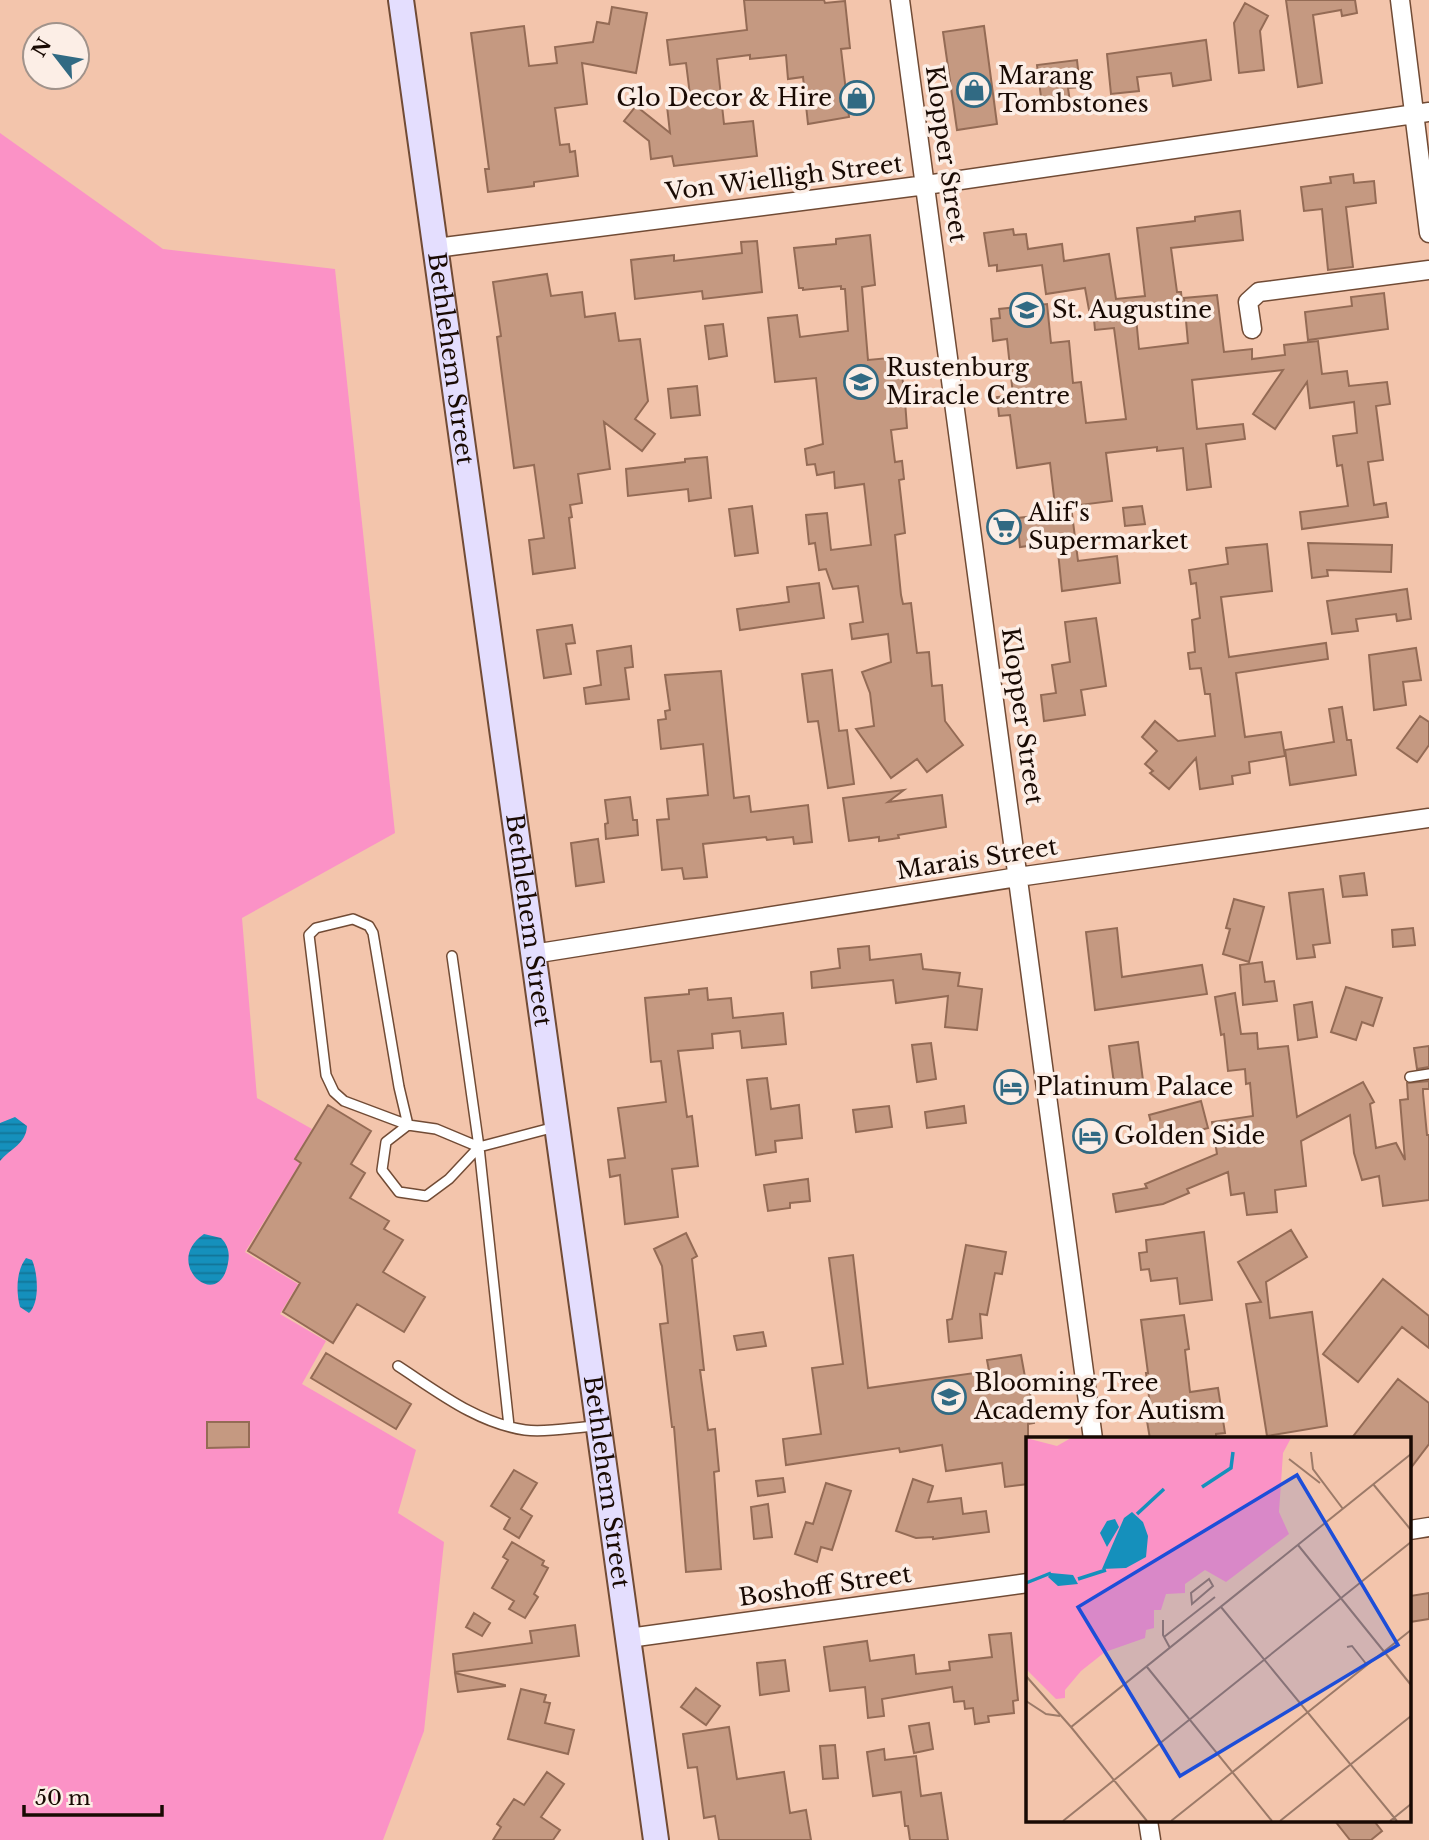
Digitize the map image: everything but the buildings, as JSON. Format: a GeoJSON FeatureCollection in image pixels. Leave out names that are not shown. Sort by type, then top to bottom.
{"type":"FeatureCollection","features":[{"type":"Feature","properties":{"kind":"main road","name":"Bethlehem Street"},"geometry":{"type":"LineString","coordinates":[[401,0],[656,1840]]}},
{"type":"Feature","properties":{"kind":"street","name":"Klopper Street"},"geometry":{"type":"LineString","coordinates":[[900,0],[1093,1437]]}},
{"type":"Feature","properties":{"kind":"street"},"geometry":{"type":"LineString","coordinates":[[1400,0],[1422,113],[1429,233]]}},
{"type":"Feature","properties":{"kind":"street","name":"Von Wielligh Street"},"geometry":{"type":"LineString","coordinates":[[436,248],[926,185],[1422,113]]}},
{"type":"Feature","properties":{"kind":"street"},"geometry":{"type":"LineString","coordinates":[[1252,329],[1248,302],[1259,292],[1429,270]]}},
{"type":"Feature","properties":{"kind":"street","name":"Marais Street"},"geometry":{"type":"LineString","coordinates":[[533,954],[1018,877],[1429,818]]}},
{"type":"Feature","properties":{"kind":"street","name":"Boshoff Street"},"geometry":{"type":"LineString","coordinates":[[629,1638],[1026,1583]]}},
{"type":"Feature","properties":{"kind":"street"},"geometry":{"type":"LineString","coordinates":[[1148,1822],[1151,1840]]}},
{"type":"Feature","properties":{"kind":"lane"},"geometry":{"type":"LineString","coordinates":[[408,1125],[371,928],[353,919],[316,928],[309,936],[309,947],[326,1075],[334,1093],[344,1101],[408,1125],[436,1129],[479,1147]]}},
{"type":"Feature","properties":{"kind":"lane"},"geometry":{"type":"LineString","coordinates":[[452,956],[479,1147],[509,1426]]}},
{"type":"Feature","properties":{"kind":"lane"},"geometry":{"type":"LineString","coordinates":[[1410,1077],[1429,1074]]}},
{"type":"Feature","properties":{"kind":"lane"},"geometry":{"type":"LineString","coordinates":[[408,1125],[386,1142],[382,1170],[399,1192],[426,1196],[449,1179],[479,1147],[556,1127]]}},
{"type":"Feature","properties":{"kind":"lane"},"geometry":{"type":"LineString","coordinates":[[398,1366],[464,1409],[494,1423],[528,1430],[598,1426]]}},
{"type":"Feature","properties":{"kind":"shaded area"},"geometry":{"type":"Polygon","coordinates":[[[0,133],[163,249],[335,269],[395,833],[242,918],[257,1098],[312,1129],[294,1159],[300,1163],[245,1252],[298,1284],[280,1314],[326,1341],[302,1384],[416,1450],[398,1513],[444,1542],[424,1731],[383,1840],[0,1840],[0,133]]]}},
{"type":"Feature","properties":{"kind":"water"},"geometry":{"type":"Polygon","coordinates":[[[15,1117],[27,1126],[26,1132],[21,1142],[0,1161],[0,1123],[15,1117]]]}},
{"type":"Feature","properties":{"kind":"water"},"geometry":{"type":"Polygon","coordinates":[[[204,1234],[221,1238],[228,1249],[228,1263],[223,1278],[214,1284],[205,1284],[196,1278],[190,1269],[188,1258],[192,1246],[204,1234]]]}},
{"type":"Feature","properties":{"kind":"water"},"geometry":{"type":"Polygon","coordinates":[[[26,1258],[32,1260],[37,1280],[35,1302],[29,1313],[20,1307],[18,1295],[19,1275],[26,1258]]]}},
{"type":"Feature","properties":{"kind":"place","name":"Marang Tombstones"},"geometry":{"type":"Point","coordinates":[974,90]}},
{"type":"Feature","properties":{"kind":"place","name":"Glo Decor & Hire"},"geometry":{"type":"Point","coordinates":[857,98]}},
{"type":"Feature","properties":{"kind":"place","name":"St. Augustine"},"geometry":{"type":"Point","coordinates":[1027,310]}},
{"type":"Feature","properties":{"kind":"place","name":"Rustenburg Miracle Centre"},"geometry":{"type":"Point","coordinates":[861,382]}},
{"type":"Feature","properties":{"kind":"place","name":"Alif's Supermarket"},"geometry":{"type":"Point","coordinates":[1004,527]}},
{"type":"Feature","properties":{"kind":"place","name":"Platinum Palace"},"geometry":{"type":"Point","coordinates":[1011,1087]}},
{"type":"Feature","properties":{"kind":"place","name":"Golden Side"},"geometry":{"type":"Point","coordinates":[1090,1136]}},
{"type":"Feature","properties":{"kind":"place","name":"Blooming Tree Academy for Autism"},"geometry":{"type":"Point","coordinates":[949,1397]}}]}
